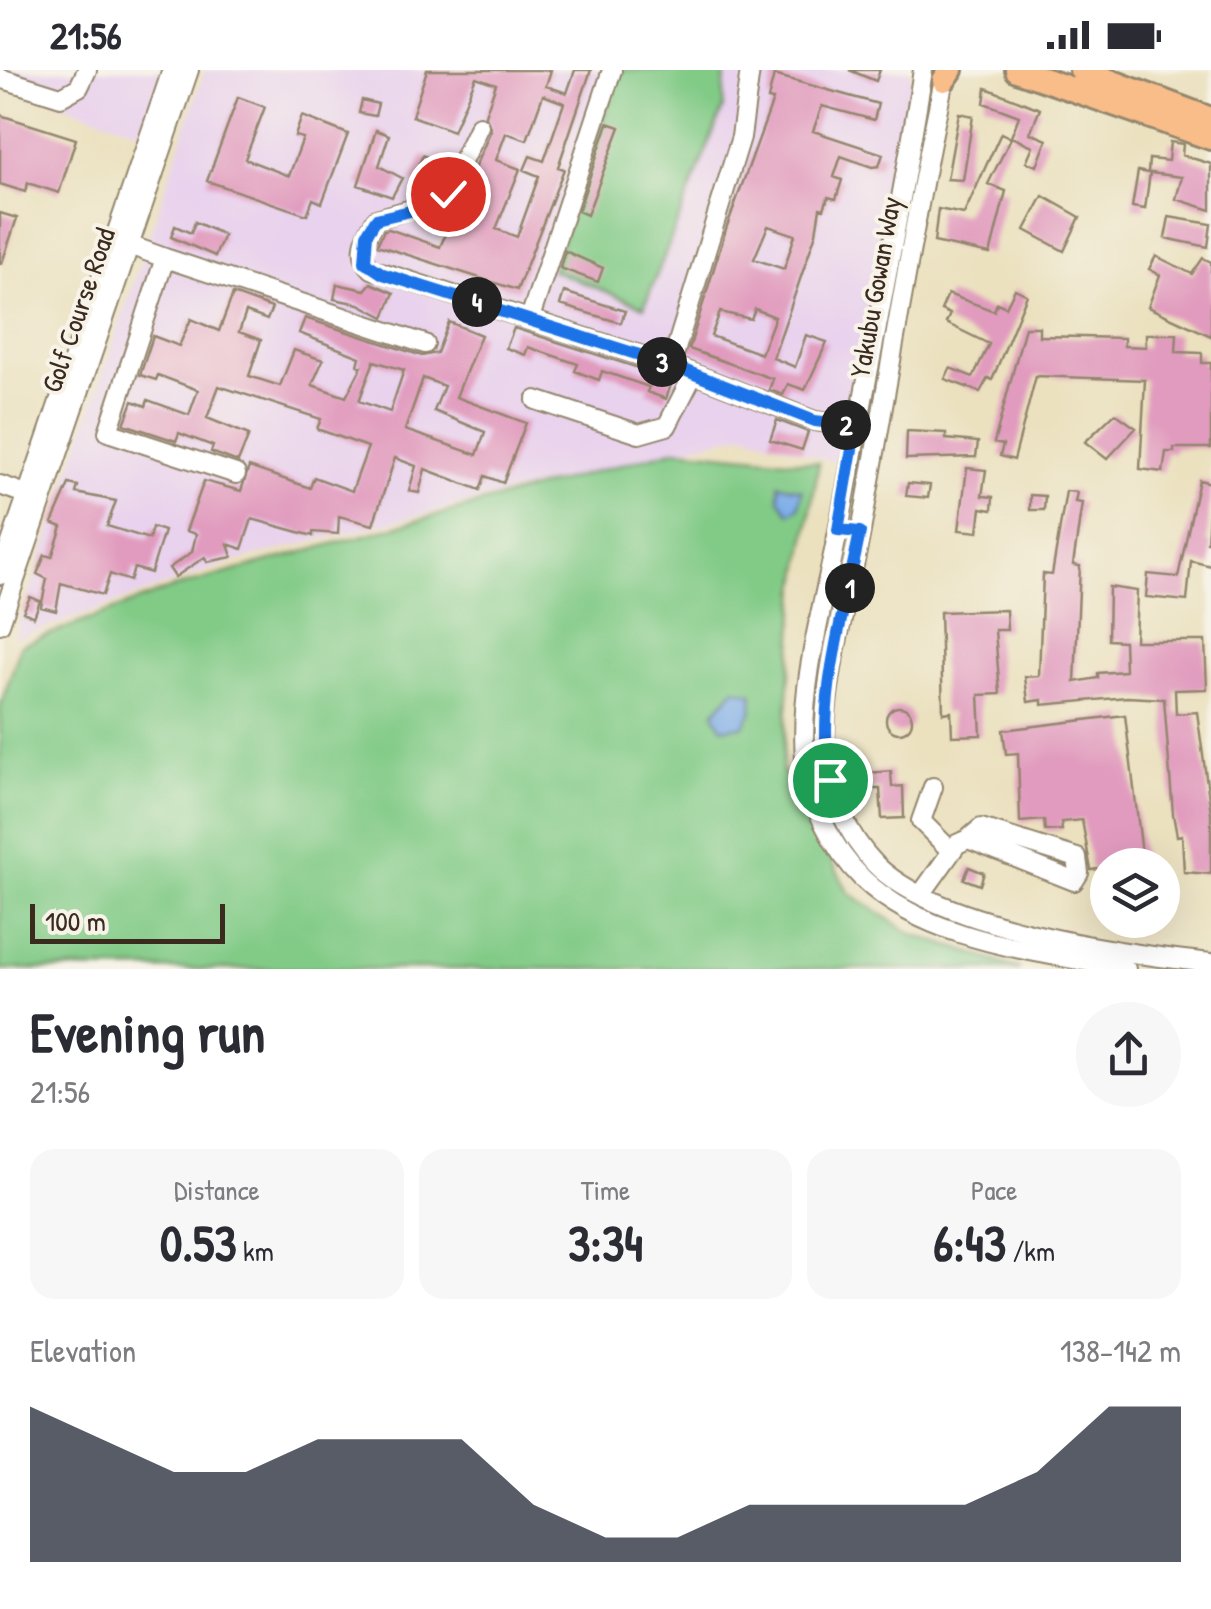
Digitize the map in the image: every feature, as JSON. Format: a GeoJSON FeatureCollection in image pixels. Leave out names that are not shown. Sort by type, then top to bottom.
{"type":"FeatureCollection","features":[{"type":"Feature","properties":{"kind":"main road"},"geometry":{"type":"LineString","coordinates":[[1017,70],[1211,138]]}},
{"type":"Feature","properties":{"kind":"main road"},"geometry":{"type":"LineString","coordinates":[[1081,70],[1211,119]]}},
{"type":"Feature","properties":{"kind":"street"},"geometry":{"type":"LineString","coordinates":[[0,78],[62,97],[78,88],[87,70]]}},
{"type":"Feature","properties":{"kind":"street","name":"Golf Course Road"},"geometry":{"type":"LineString","coordinates":[[0,624],[35,497],[172,70]]}},
{"type":"Feature","properties":{"kind":"street","name":"Golf Course Road"},"geometry":{"type":"LineString","coordinates":[[0,575],[35,497],[130,245],[189,70]]}},
{"type":"Feature","properties":{"kind":"street"},"geometry":{"type":"LineString","coordinates":[[530,318],[612,70]]}},
{"type":"Feature","properties":{"kind":"street"},"geometry":{"type":"LineString","coordinates":[[671,365],[741,137],[750,70]]}},
{"type":"Feature","properties":{"kind":"street","name":"Yakubu Gowan Way"},"geometry":{"type":"LineString","coordinates":[[941,73],[856,426],[810,677],[805,758],[822,820],[840,852],[884,897],[933,924],[1126,969]]}},
{"type":"Feature","properties":{"kind":"street","name":"Yakubu Gowan Way"},"geometry":{"type":"LineString","coordinates":[[941,73],[838,644],[826,754],[839,808],[854,839],[895,881],[943,908],[1145,956],[1211,963]]}},
{"type":"Feature","properties":{"kind":"street"},"geometry":{"type":"LineString","coordinates":[[479,126],[444,200],[376,219],[367,234],[365,262],[383,274],[671,365],[815,421],[856,426]]}},
{"type":"Feature","properties":{"kind":"street"},"geometry":{"type":"LineString","coordinates":[[130,245],[425,344]]}},
{"type":"Feature","properties":{"kind":"street"},"geometry":{"type":"LineString","coordinates":[[165,258],[108,432],[236,474]]}},
{"type":"Feature","properties":{"kind":"street"},"geometry":{"type":"LineString","coordinates":[[536,400],[639,434],[668,426],[693,374]]}},
{"type":"Feature","properties":{"kind":"street"},"geometry":{"type":"LineString","coordinates":[[0,486],[35,497]]}},
{"type":"Feature","properties":{"kind":"street"},"geometry":{"type":"LineString","coordinates":[[838,530],[860,532]]}},
{"type":"Feature","properties":{"kind":"street"},"geometry":{"type":"LineString","coordinates":[[933,787],[920,822],[952,851]]}},
{"type":"Feature","properties":{"kind":"street"},"geometry":{"type":"LineString","coordinates":[[922,893],[952,851],[981,828],[1077,858],[1079,873],[1074,881],[968,839]]}},
{"type":"Feature","properties":{"kind":"shaded area"},"geometry":{"type":"Polygon","coordinates":[[[0,70],[162,70],[143,132],[0,83],[0,70]]]}},
{"type":"Feature","properties":{"kind":"shaded area"},"geometry":{"type":"Polygon","coordinates":[[[205,70],[909,70],[913,80],[837,463],[745,433],[232,562],[14,639],[205,70]]]}},
{"type":"Feature","properties":{"kind":"green space"},"geometry":{"type":"Polygon","coordinates":[[[620,70],[725,70],[723,108],[644,307],[552,270],[620,70]]]}},
{"type":"Feature","properties":{"kind":"green space"},"geometry":{"type":"Polygon","coordinates":[[[677,449],[819,463],[797,588],[782,769],[849,893],[912,934],[1020,969],[0,969],[0,707],[21,645],[173,588],[677,449]]]}},
{"type":"Feature","properties":{"kind":"water"},"geometry":{"type":"Polygon","coordinates":[[[779,484],[802,490],[799,507],[789,513],[779,498],[779,484]]]}},
{"type":"Feature","properties":{"kind":"water"},"geometry":{"type":"Polygon","coordinates":[[[735,689],[753,693],[752,711],[744,726],[722,728],[714,713],[735,689]]]}},
{"type":"Feature","properties":{"kind":"building"},"geometry":{"type":"Polygon","coordinates":[[[427,70],[551,70],[546,86],[567,93],[575,70],[591,70],[558,167],[564,169],[517,290],[377,245],[384,230],[389,229],[440,247],[491,130],[485,115],[496,84],[476,77],[453,131],[412,116],[427,70]],[[543,95],[527,140],[506,133],[496,160],[520,169],[496,229],[517,237],[539,176],[524,170],[530,156],[544,161],[564,103],[543,95]]]}},
{"type":"Feature","properties":{"kind":"building"},"geometry":{"type":"Polygon","coordinates":[[[849,70],[880,70],[876,81],[849,70]]]}},
{"type":"Feature","properties":{"kind":"building"},"geometry":{"type":"Polygon","coordinates":[[[774,75],[878,104],[874,120],[822,106],[813,131],[883,154],[879,166],[872,167],[841,156],[834,177],[842,180],[836,199],[828,197],[824,209],[820,208],[816,233],[773,358],[795,367],[806,335],[827,342],[805,390],[788,384],[783,395],[769,390],[773,379],[689,349],[727,226],[773,100],[768,99],[774,75]],[[768,226],[754,259],[784,269],[795,235],[768,226]],[[755,309],[751,319],[720,312],[711,336],[761,354],[775,317],[755,309]]]}},
{"type":"Feature","properties":{"kind":"building"},"geometry":{"type":"Polygon","coordinates":[[[986,88],[1040,109],[1030,133],[1047,140],[1037,166],[1026,162],[1033,146],[1011,137],[1019,116],[984,103],[986,88]]]}},
{"type":"Feature","properties":{"kind":"building"},"geometry":{"type":"Polygon","coordinates":[[[238,97],[265,107],[245,159],[289,176],[303,138],[295,136],[302,116],[348,134],[322,203],[313,199],[307,215],[207,181],[238,97]]]}},
{"type":"Feature","properties":{"kind":"building"},"geometry":{"type":"Polygon","coordinates":[[[362,100],[378,104],[375,116],[359,113],[362,100]]]}},
{"type":"Feature","properties":{"kind":"building"},"geometry":{"type":"Polygon","coordinates":[[[959,113],[973,116],[963,180],[947,179],[959,113]]]}},
{"type":"Feature","properties":{"kind":"building"},"geometry":{"type":"Polygon","coordinates":[[[0,115],[76,139],[59,193],[28,183],[25,192],[0,184],[0,115]]]}},
{"type":"Feature","properties":{"kind":"building"},"geometry":{"type":"Polygon","coordinates":[[[608,123],[620,127],[587,215],[578,211],[608,123]]]}},
{"type":"Feature","properties":{"kind":"building"},"geometry":{"type":"Polygon","coordinates":[[[376,130],[389,135],[379,166],[402,178],[392,197],[358,185],[376,130]]]}},
{"type":"Feature","properties":{"kind":"building"},"geometry":{"type":"Polygon","coordinates":[[[1001,133],[1011,138],[988,184],[1006,191],[990,254],[934,242],[938,209],[964,214],[1001,133]]]}},
{"type":"Feature","properties":{"kind":"building"},"geometry":{"type":"Polygon","coordinates":[[[1170,142],[1183,144],[1182,155],[1211,164],[1211,210],[1176,199],[1182,177],[1150,173],[1145,209],[1132,207],[1138,171],[1148,173],[1149,159],[1168,161],[1170,142]]]}},
{"type":"Feature","properties":{"kind":"building"},"geometry":{"type":"Polygon","coordinates":[[[423,155],[435,161],[423,187],[411,181],[423,155]]]}},
{"type":"Feature","properties":{"kind":"building"},"geometry":{"type":"Polygon","coordinates":[[[1043,196],[1080,217],[1064,251],[1025,230],[1043,196]]]}},
{"type":"Feature","properties":{"kind":"building"},"geometry":{"type":"Polygon","coordinates":[[[0,213],[17,218],[2,263],[0,263],[0,213]]]}},
{"type":"Feature","properties":{"kind":"building"},"geometry":{"type":"Polygon","coordinates":[[[1169,217],[1211,224],[1208,247],[1165,238],[1169,217]]]}},
{"type":"Feature","properties":{"kind":"building"},"geometry":{"type":"Polygon","coordinates":[[[195,222],[224,235],[215,256],[171,237],[175,226],[191,233],[195,222]]]}},
{"type":"Feature","properties":{"kind":"building"},"geometry":{"type":"Polygon","coordinates":[[[565,251],[603,268],[598,282],[560,268],[565,251]]]}},
{"type":"Feature","properties":{"kind":"building"},"geometry":{"type":"Polygon","coordinates":[[[1156,256],[1192,274],[1203,258],[1211,262],[1211,336],[1148,307],[1160,275],[1149,269],[1156,256]]]}},
{"type":"Feature","properties":{"kind":"building"},"geometry":{"type":"Polygon","coordinates":[[[371,283],[394,293],[384,317],[359,304],[334,299],[337,284],[365,290],[371,283]]]}},
{"type":"Feature","properties":{"kind":"building"},"geometry":{"type":"Polygon","coordinates":[[[1015,289],[1027,295],[992,380],[988,378],[980,392],[945,379],[950,368],[973,377],[989,344],[946,323],[950,314],[941,310],[948,294],[994,311],[997,303],[1006,307],[1015,289]]]}},
{"type":"Feature","properties":{"kind":"building"},"geometry":{"type":"Polygon","coordinates":[[[564,292],[625,311],[621,323],[560,305],[564,292]]]}},
{"type":"Feature","properties":{"kind":"building"},"geometry":{"type":"Polygon","coordinates":[[[233,294],[272,308],[267,320],[246,312],[239,332],[261,340],[249,376],[280,386],[294,350],[323,360],[312,385],[346,397],[362,366],[358,365],[360,357],[299,333],[305,318],[422,356],[437,353],[449,322],[481,335],[456,397],[526,423],[503,483],[485,476],[480,490],[425,469],[419,493],[409,491],[416,466],[395,458],[373,525],[339,516],[338,534],[313,532],[313,536],[252,519],[242,549],[228,544],[232,557],[207,562],[205,557],[175,577],[169,568],[192,552],[196,534],[186,531],[204,481],[241,491],[249,467],[310,488],[314,477],[352,491],[368,447],[317,429],[321,419],[219,386],[207,418],[249,435],[238,462],[211,452],[213,446],[179,433],[176,441],[124,424],[133,401],[146,406],[148,400],[189,415],[198,390],[158,375],[156,380],[140,375],[153,336],[179,346],[191,319],[219,331],[233,294]],[[374,361],[359,401],[390,412],[404,370],[374,361]],[[423,378],[405,430],[477,455],[485,432],[434,411],[444,386],[423,378]]]}},
{"type":"Feature","properties":{"kind":"building"},"geometry":{"type":"Polygon","coordinates":[[[1025,327],[1039,327],[1039,336],[1124,338],[1124,346],[1146,347],[1146,334],[1177,334],[1176,352],[1202,353],[1202,363],[1211,363],[1211,448],[1174,448],[1174,452],[1166,452],[1163,472],[1140,469],[1145,380],[1036,376],[1014,460],[1000,456],[1003,445],[994,443],[1025,327]]]}},
{"type":"Feature","properties":{"kind":"building"},"geometry":{"type":"Polygon","coordinates":[[[514,328],[673,379],[666,399],[647,392],[649,387],[602,371],[599,380],[575,371],[578,364],[528,347],[525,355],[506,348],[514,328]]]}},
{"type":"Feature","properties":{"kind":"building"},"geometry":{"type":"Polygon","coordinates":[[[1115,413],[1136,428],[1107,459],[1085,442],[1115,413]]]}},
{"type":"Feature","properties":{"kind":"building"},"geometry":{"type":"Polygon","coordinates":[[[777,420],[808,432],[802,450],[770,440],[777,420]]]}},
{"type":"Feature","properties":{"kind":"building"},"geometry":{"type":"Polygon","coordinates":[[[907,431],[946,433],[946,439],[978,442],[976,457],[906,459],[907,431]]]}},
{"type":"Feature","properties":{"kind":"building"},"geometry":{"type":"Polygon","coordinates":[[[967,468],[986,470],[982,496],[993,497],[992,510],[981,508],[978,532],[959,530],[967,468]]]}},
{"type":"Feature","properties":{"kind":"building"},"geometry":{"type":"Polygon","coordinates":[[[1199,480],[1211,483],[1207,542],[1211,543],[1211,566],[1191,561],[1187,601],[1146,597],[1148,574],[1178,577],[1199,480]]]}},
{"type":"Feature","properties":{"kind":"building"},"geometry":{"type":"Polygon","coordinates":[[[908,483],[930,485],[928,498],[906,496],[908,483]]]}},
{"type":"Feature","properties":{"kind":"building"},"geometry":{"type":"Polygon","coordinates":[[[69,484],[78,486],[76,493],[116,501],[107,526],[149,539],[152,527],[164,531],[151,573],[134,568],[130,581],[110,574],[103,595],[61,583],[56,611],[41,607],[47,579],[37,574],[45,555],[52,557],[62,527],[52,523],[69,484]]]}},
{"type":"Feature","properties":{"kind":"building"},"geometry":{"type":"Polygon","coordinates":[[[1066,491],[1077,492],[1075,502],[1082,503],[1073,565],[1080,566],[1075,682],[1098,678],[1098,673],[1125,671],[1124,641],[1108,640],[1109,587],[1137,591],[1135,641],[1205,641],[1207,689],[1175,690],[1176,714],[1197,712],[1211,813],[1211,874],[1184,872],[1182,835],[1177,836],[1173,814],[1164,699],[1127,697],[1042,705],[1042,700],[1028,702],[1025,677],[1039,676],[1043,574],[1052,575],[1066,491]]]}},
{"type":"Feature","properties":{"kind":"building"},"geometry":{"type":"Polygon","coordinates":[[[1030,495],[1045,496],[1044,510],[1030,510],[1030,495]]]}},
{"type":"Feature","properties":{"kind":"building"},"geometry":{"type":"Polygon","coordinates":[[[30,597],[40,601],[34,617],[23,612],[30,597]]]}},
{"type":"Feature","properties":{"kind":"building"},"geometry":{"type":"Polygon","coordinates":[[[1006,610],[1007,630],[995,630],[1000,694],[979,695],[981,735],[952,736],[951,712],[943,713],[940,612],[1006,610]]]}},
{"type":"Feature","properties":{"kind":"building"},"geometry":{"type":"Polygon","coordinates":[[[899,707],[908,711],[912,720],[908,729],[899,733],[890,729],[886,720],[890,711],[899,707]]]}},
{"type":"Feature","properties":{"kind":"building"},"geometry":{"type":"Polygon","coordinates":[[[1125,715],[1141,848],[1090,848],[1090,864],[1082,820],[1061,822],[1062,830],[1045,831],[1044,820],[1020,822],[1018,753],[1006,754],[1003,730],[1125,715]]]}},
{"type":"Feature","properties":{"kind":"building"},"geometry":{"type":"Polygon","coordinates":[[[891,771],[892,787],[903,786],[904,818],[882,819],[880,789],[871,789],[870,773],[891,771]]]}},
{"type":"Feature","properties":{"kind":"building"},"geometry":{"type":"Polygon","coordinates":[[[969,867],[984,873],[980,885],[964,879],[969,867]]]}},
{"type":"Feature","properties":{"kind":"route"},"geometry":{"type":"LineString","coordinates":[[448,194],[436,205],[376,219],[363,249],[365,262],[383,274],[671,365],[815,421],[856,426],[838,530],[860,532],[828,714],[826,754],[830,780]]}}]}
